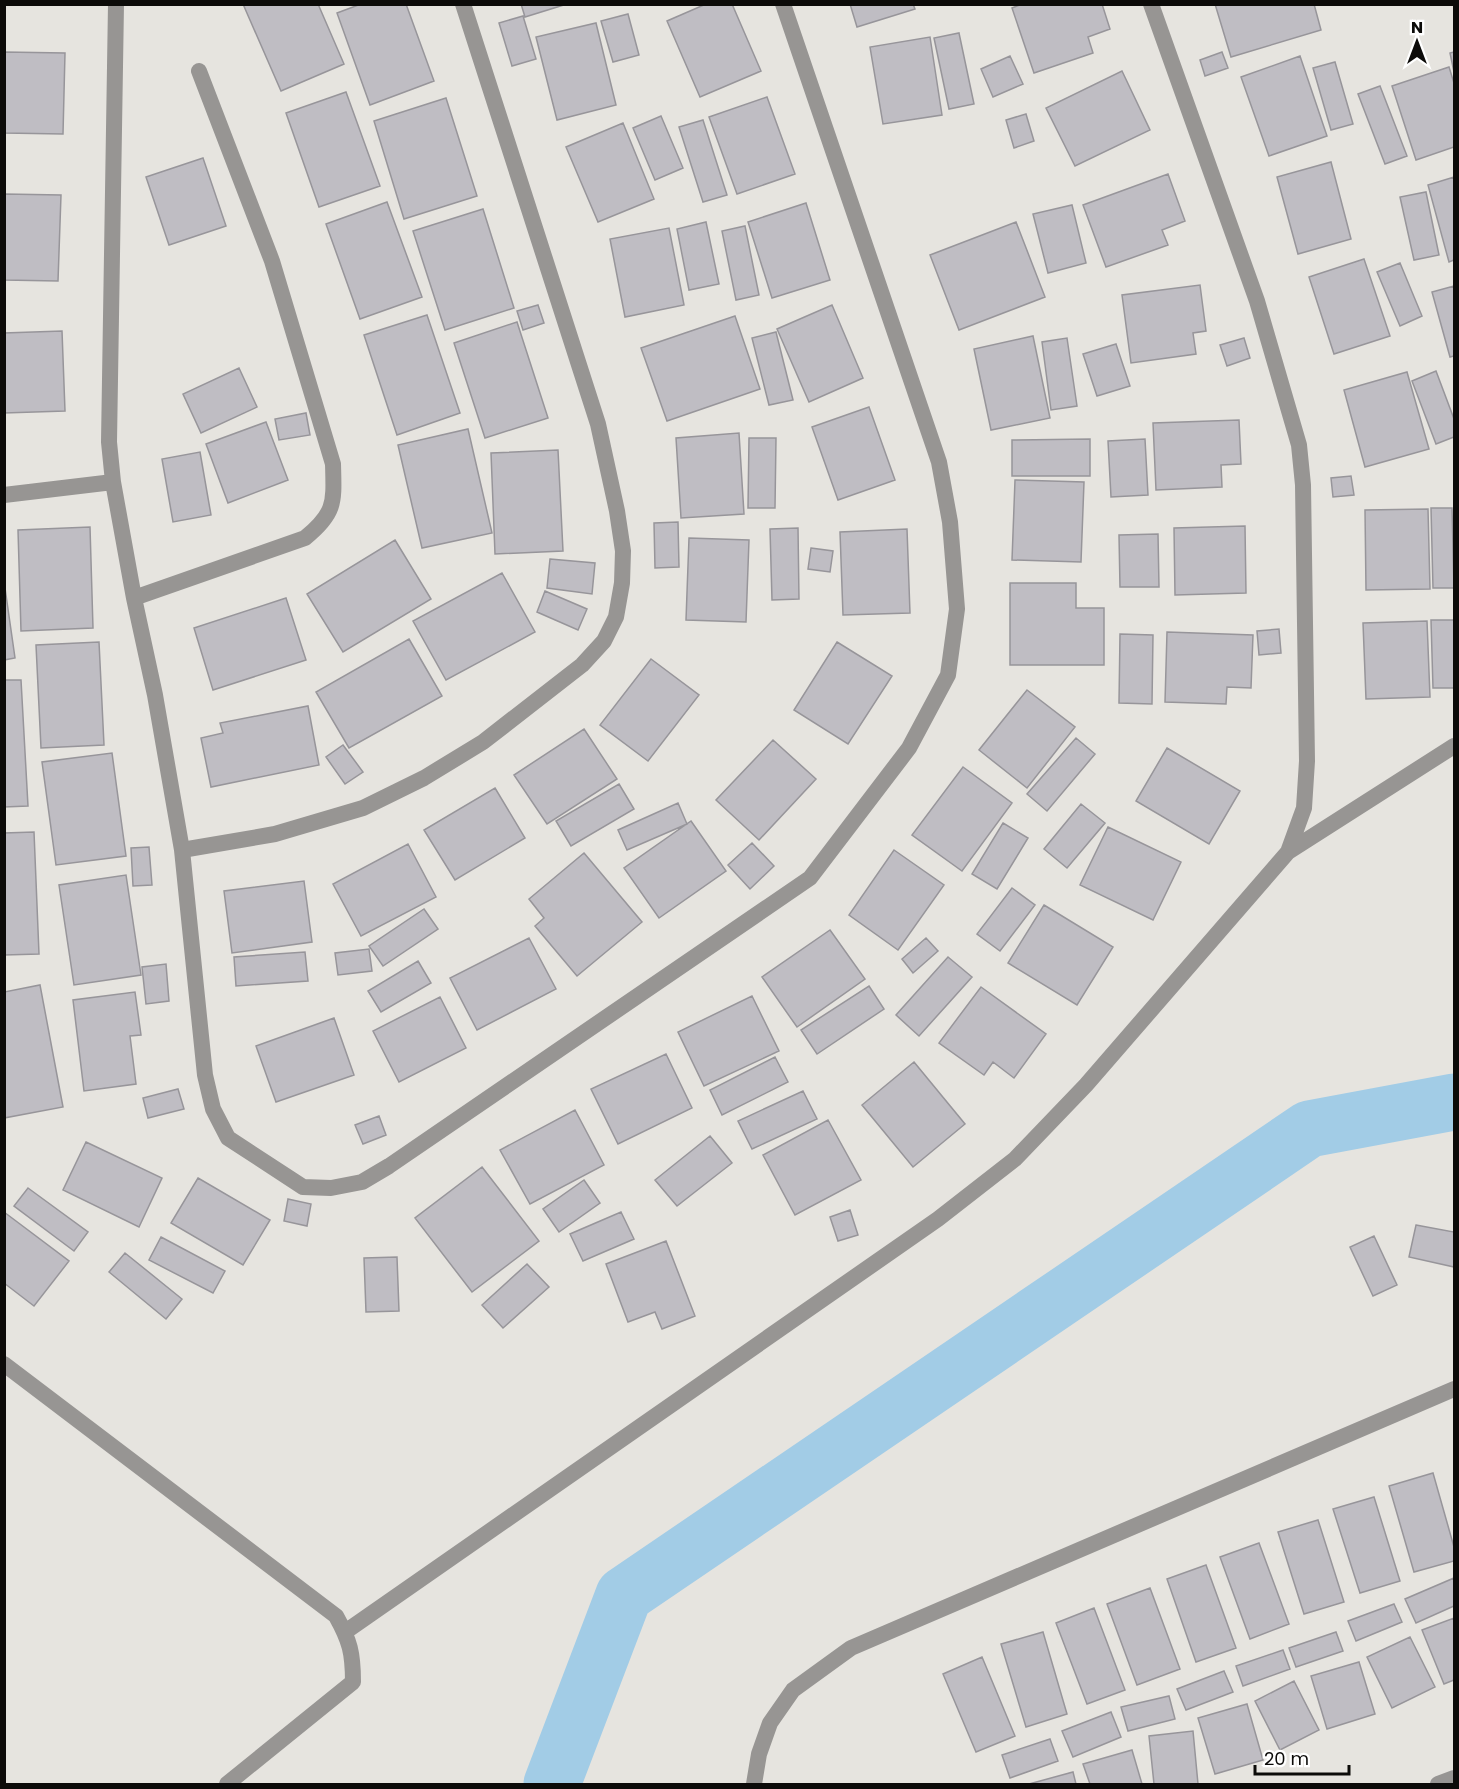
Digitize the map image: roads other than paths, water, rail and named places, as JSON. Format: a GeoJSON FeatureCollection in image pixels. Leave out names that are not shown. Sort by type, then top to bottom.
{"type":"FeatureCollection","features":[{"type":"Feature","properties":{"kind":"street"},"geometry":{"type":"LineString","coordinates":[[116,4],[109,442],[113,483],[155,695],[182,850],[205,1075],[213,1109],[228,1137],[303,1187],[331,1188],[362,1182],[389,1166],[810,878],[909,748],[948,675],[957,609],[950,522],[939,462],[783,4]]}},
{"type":"Feature","properties":{"kind":"street"},"geometry":{"type":"LineString","coordinates":[[182,850],[275,834],[363,808],[424,778],[483,742],[582,665],[603,640],[616,616],[622,583],[623,551],[617,511],[598,424],[574,343],[463,4]]}},
{"type":"Feature","properties":{"kind":"street"},"geometry":{"type":"LineString","coordinates":[[1151,4],[1257,301],[1299,446],[1303,485],[1307,761],[1304,808],[1288,852]]}},
{"type":"Feature","properties":{"kind":"street"},"geometry":{"type":"LineString","coordinates":[[134,598],[305,538],[321,525],[330,511],[333,494],[333,464],[272,261],[199,70]]}},
{"type":"Feature","properties":{"kind":"street"},"geometry":{"type":"LineString","coordinates":[[4,495],[113,483]]}},
{"type":"Feature","properties":{"kind":"street"},"geometry":{"type":"LineString","coordinates":[[345,1632],[938,1219],[1015,1159],[1086,1085],[1288,852],[1455,746]]}},
{"type":"Feature","properties":{"kind":"street"},"geometry":{"type":"LineString","coordinates":[[4,1364],[336,1616],[345,1632],[353,1656],[353,1682],[227,1785]]}},
{"type":"Feature","properties":{"kind":"street"},"geometry":{"type":"LineString","coordinates":[[754,1785],[759,1754],[770,1723],[793,1690],[851,1648],[1455,1389]]}},
{"type":"Feature","properties":{"kind":"street"},"geometry":{"type":"LineString","coordinates":[[1438,1785],[1455,1778]]}},
{"type":"Feature","properties":{"kind":"waterway"},"geometry":{"type":"LineString","coordinates":[[552,1784],[624,1595],[1309,1129],[1454,1102]]}}]}
